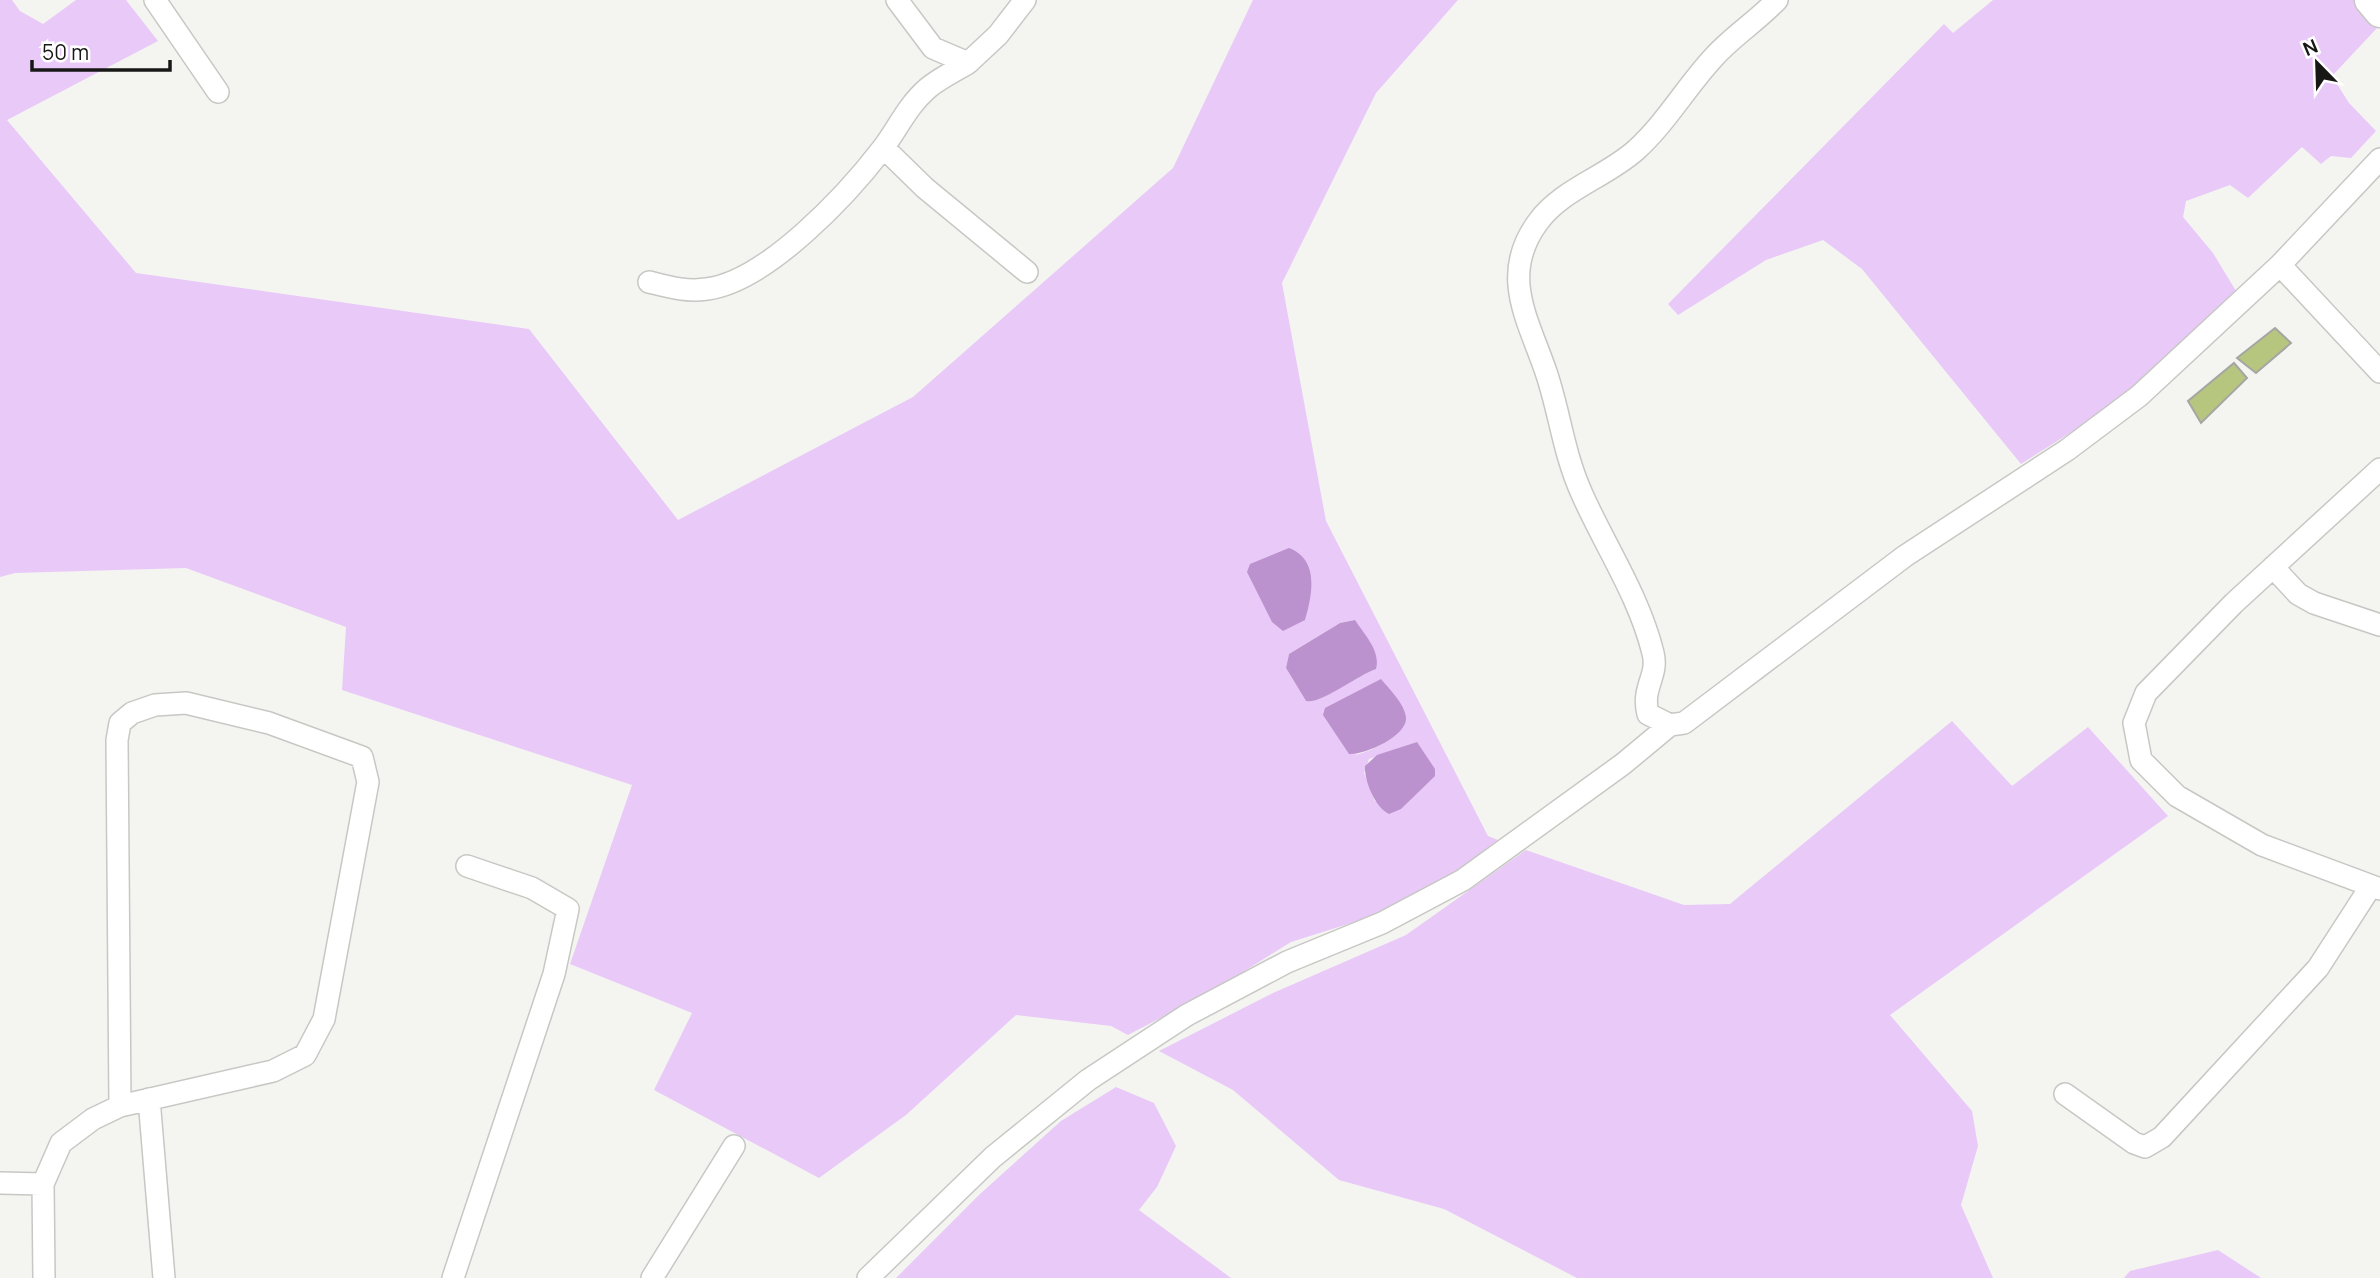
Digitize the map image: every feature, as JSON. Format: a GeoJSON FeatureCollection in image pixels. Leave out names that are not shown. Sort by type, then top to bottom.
{"type":"FeatureCollection","features":[{"type":"Feature","properties":{"kind":"street"},"geometry":{"type":"LineString","coordinates":[[155,0],[218,92]]}},
{"type":"Feature","properties":{"kind":"street"},"geometry":{"type":"LineString","coordinates":[[897,0],[933,48],[968,63]]}},
{"type":"Feature","properties":{"kind":"street"},"geometry":{"type":"LineString","coordinates":[[649,282],[679,290],[708,289],[741,279],[776,258],[884,148],[927,89],[968,63],[998,35],[1025,0]]}},
{"type":"Feature","properties":{"kind":"street"},"geometry":{"type":"LineString","coordinates":[[1670,725],[1648,714],[1644,697],[1653,676],[1654,656],[1630,592],[1582,495],[1565,452],[1546,374],[1519,304],[1520,270],[1524,244],[1538,221],[1557,202],[1617,167],[1639,148],[1714,56],[1777,0]]}},
{"type":"Feature","properties":{"kind":"street"},"geometry":{"type":"LineString","coordinates":[[2370,0],[2380,12]]}},
{"type":"Feature","properties":{"kind":"street"},"geometry":{"type":"LineString","coordinates":[[884,148],[925,188],[1027,272]]}},
{"type":"Feature","properties":{"kind":"street"},"geometry":{"type":"LineString","coordinates":[[868,1278],[993,1157],[1088,1080],[1187,1015],[1287,962],[1382,923],[1463,880],[1623,764],[1670,725],[1684,723],[1905,556],[2067,450],[2139,396],[2280,265],[2380,159]]}},
{"type":"Feature","properties":{"kind":"street"},"geometry":{"type":"LineString","coordinates":[[2280,265],[2380,372]]}},
{"type":"Feature","properties":{"kind":"street"},"geometry":{"type":"LineString","coordinates":[[2065,1094],[2134,1143],[2145,1147],[2162,1137],[2318,968],[2376,888],[2262,845],[2177,796],[2141,760],[2134,723],[2146,693],[2273,568],[2380,469]]}},
{"type":"Feature","properties":{"kind":"street"},"geometry":{"type":"LineString","coordinates":[[2273,568],[2298,594],[2314,603],[2380,625]]}},
{"type":"Feature","properties":{"kind":"street"},"geometry":{"type":"LineString","coordinates":[[44,1278],[43,1184],[61,1143],[93,1119],[120,1106],[273,1071],[305,1055],[324,1019],[368,782],[362,757],[269,723],[186,703],[155,705],[132,713],[120,723],[117,740],[120,1106]]}},
{"type":"Feature","properties":{"kind":"street"},"geometry":{"type":"LineString","coordinates":[[453,1278],[554,974],[568,915],[568,909],[556,900],[532,888],[467,866]]}},
{"type":"Feature","properties":{"kind":"street"},"geometry":{"type":"LineString","coordinates":[[149,1099],[164,1278]]}},
{"type":"Feature","properties":{"kind":"street"},"geometry":{"type":"LineString","coordinates":[[652,1278],[734,1146]]}},
{"type":"Feature","properties":{"kind":"street"},"geometry":{"type":"LineString","coordinates":[[0,1183],[43,1184]]}},
{"type":"Feature","properties":{"kind":"shaded area"},"geometry":{"type":"Polygon","coordinates":[[[0,0],[12,0],[20,11],[43,24],[76,0],[126,0],[158,41],[7,120],[136,273],[529,329],[678,520],[913,397],[1173,168],[1253,0],[1458,0],[1376,93],[1282,283],[1326,521],[1488,836],[1498,840],[1432,889],[1383,913],[1291,942],[1214,990],[1128,1035],[1111,1026],[1016,1015],[906,1115],[819,1178],[654,1090],[692,1013],[570,964],[632,785],[342,690],[346,627],[186,568],[15,573],[0,577],[0,0]],[[1355,620],[1340,623],[1289,654],[1286,668],[1306,701],[1319,699],[1376,668],[1355,620]],[[1404,710],[1355,755],[1389,740],[1402,726],[1404,710]],[[1417,742],[1369,759],[1364,773],[1375,802],[1417,742]]]}},
{"type":"Feature","properties":{"kind":"shaded area"},"geometry":{"type":"Polygon","coordinates":[[[1993,0],[2354,0],[2378,27],[2332,76],[2349,103],[2376,131],[2351,158],[2331,156],[2321,164],[2302,147],[2248,198],[2230,185],[2186,201],[2183,217],[2213,253],[2236,291],[2183,346],[2108,409],[2021,464],[1862,269],[1823,240],[1766,260],[1678,315],[1668,304],[1944,24],[1953,33],[1993,0]]]}},
{"type":"Feature","properties":{"kind":"shaded area"},"geometry":{"type":"Polygon","coordinates":[[[1289,548],[1306,561],[1310,569],[1311,589],[1305,620],[1283,631],[1272,622],[1247,572],[1250,564],[1289,548]]]}},
{"type":"Feature","properties":{"kind":"shaded area"},"geometry":{"type":"Polygon","coordinates":[[[1355,620],[1374,649],[1376,669],[1320,699],[1306,701],[1286,668],[1289,654],[1340,623],[1355,620]]]}},
{"type":"Feature","properties":{"kind":"shaded area"},"geometry":{"type":"Polygon","coordinates":[[[1381,679],[1403,707],[1405,724],[1393,737],[1375,748],[1349,754],[1323,715],[1325,708],[1381,679]]]}},
{"type":"Feature","properties":{"kind":"shaded area"},"geometry":{"type":"Polygon","coordinates":[[[1952,721],[2012,786],[2088,727],[2168,816],[1890,1015],[1972,1111],[1978,1146],[1961,1205],[1993,1278],[1577,1278],[1444,1209],[1339,1180],[1233,1090],[1159,1051],[1273,993],[1406,935],[1526,850],[1684,905],[1730,904],[1952,721]]]}},
{"type":"Feature","properties":{"kind":"shaded area"},"geometry":{"type":"Polygon","coordinates":[[[1417,742],[1435,769],[1435,776],[1401,809],[1389,814],[1379,806],[1371,793],[1365,766],[1377,755],[1417,742]]]}},
{"type":"Feature","properties":{"kind":"shaded area"},"geometry":{"type":"Polygon","coordinates":[[[1116,1087],[1154,1103],[1176,1146],[1157,1187],[1139,1210],[1231,1278],[896,1278],[980,1194],[1061,1121],[1116,1087]]]}},
{"type":"Feature","properties":{"kind":"shaded area"},"geometry":{"type":"Polygon","coordinates":[[[2218,1250],[2261,1278],[2124,1278],[2130,1271],[2218,1250]]]}},
{"type":"Feature","properties":{"kind":"building"},"geometry":{"type":"Polygon","coordinates":[[[2275,328],[2291,343],[2256,373],[2237,358],[2275,328]]]}},
{"type":"Feature","properties":{"kind":"building"},"geometry":{"type":"Polygon","coordinates":[[[2234,363],[2247,378],[2201,423],[2188,401],[2234,363]]]}}]}
